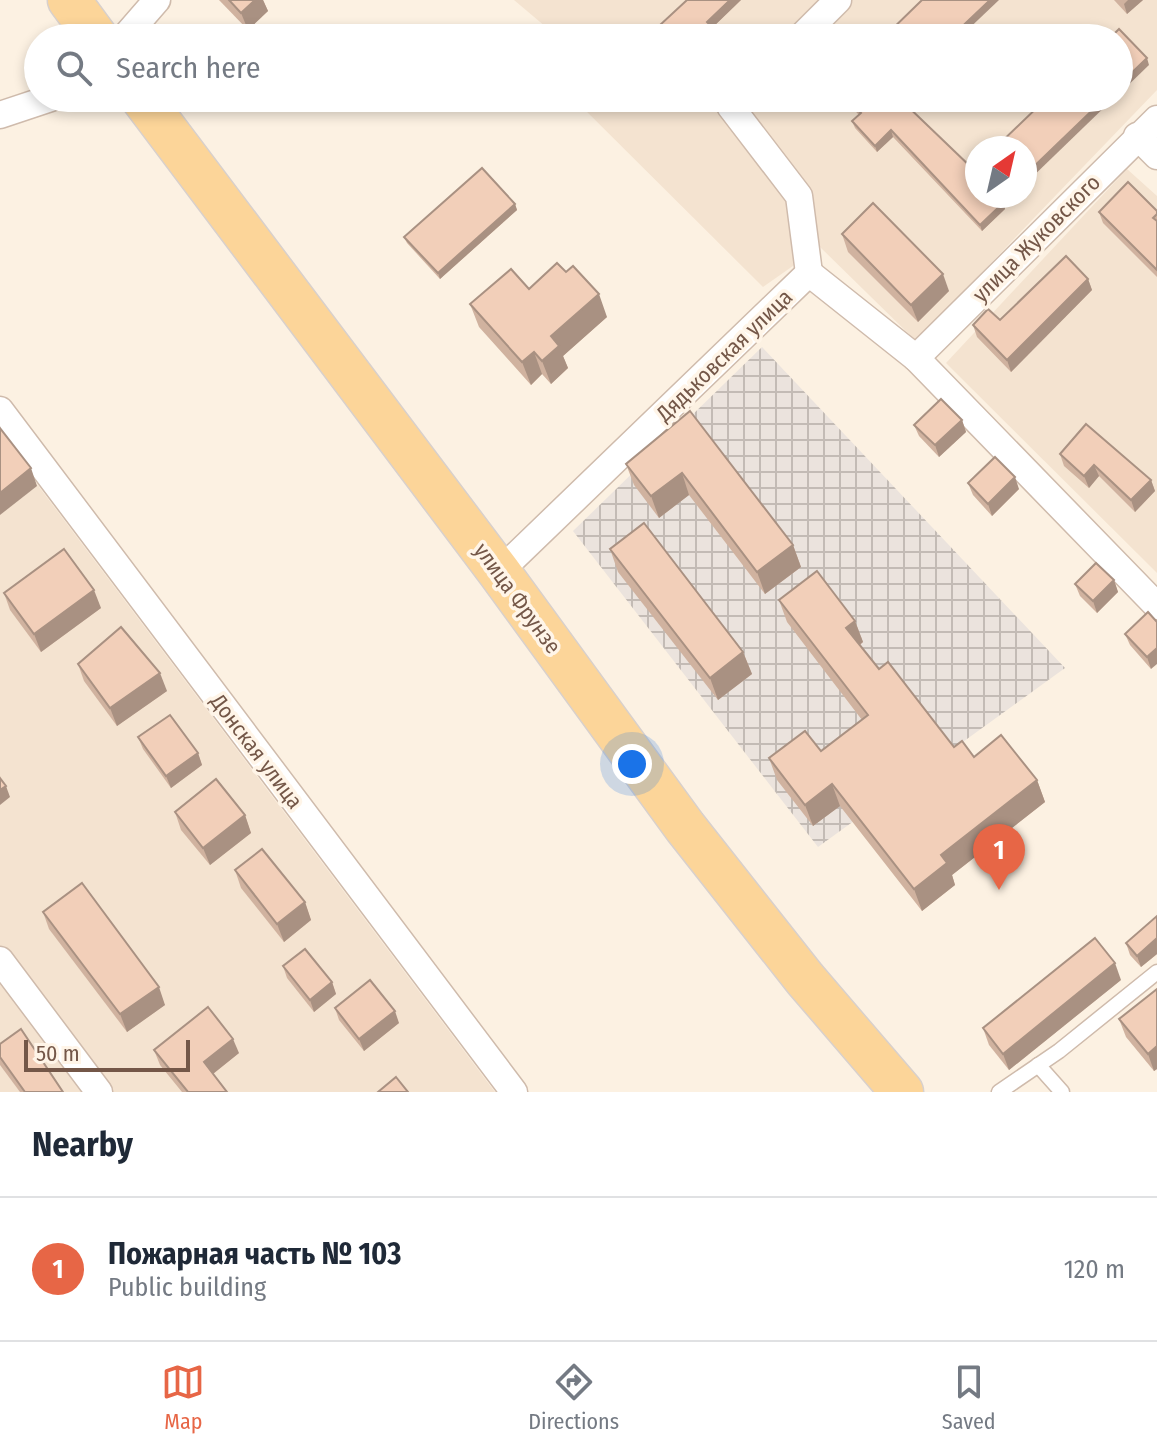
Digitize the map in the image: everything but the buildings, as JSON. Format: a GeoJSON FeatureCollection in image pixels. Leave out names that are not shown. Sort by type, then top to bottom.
{"type":"FeatureCollection","features":[{"type":"Feature","properties":{"kind":"main road"},"geometry":{"type":"LineString","coordinates":[[69,0],[87,24]]}},
{"type":"Feature","properties":{"kind":"main road","name":"улица Фрунзе"},"geometry":{"type":"LineString","coordinates":[[153,112],[499,572],[685,827],[805,979],[902,1092]]}},
{"type":"Feature","properties":{"kind":"street"},"geometry":{"type":"LineString","coordinates":[[136,24],[157,0]]}},
{"type":"Feature","properties":{"kind":"street"},"geometry":{"type":"LineString","coordinates":[[814,24],[838,0]]}},
{"type":"Feature","properties":{"kind":"street"},"geometry":{"type":"LineString","coordinates":[[0,115],[24,107]]}},
{"type":"Feature","properties":{"kind":"street"},"geometry":{"type":"LineString","coordinates":[[735,112],[799,196],[809,273]]}},
{"type":"Feature","properties":{"kind":"street"},"geometry":{"type":"LineString","coordinates":[[1147,128],[1157,156]]}},
{"type":"Feature","properties":{"kind":"street","name":"улица Жуковского"},"geometry":{"type":"LineString","coordinates":[[916,358],[1147,128]]}},
{"type":"Feature","properties":{"kind":"street","name":"Дядьковская улица"},"geometry":{"type":"LineString","coordinates":[[499,572],[809,273],[916,358],[1157,606]]}},
{"type":"Feature","properties":{"kind":"street","name":"Донская улица"},"geometry":{"type":"LineString","coordinates":[[0,411],[514,1092]]}},
{"type":"Feature","properties":{"kind":"street"},"geometry":{"type":"LineString","coordinates":[[0,960],[99,1092]]}},
{"type":"Feature","properties":{"kind":"lane"},"geometry":{"type":"LineString","coordinates":[[999,1092],[1157,972]]}},
{"type":"Feature","properties":{"kind":"lane"},"geometry":{"type":"LineString","coordinates":[[1038,1065],[1062,1092]]}},
{"type":"Feature","properties":{"kind":"shaded area"},"geometry":{"type":"Polygon","coordinates":[[[514,0],[1157,0],[1157,90],[916,341],[820,247],[763,287],[587,112],[1133,112],[1133,24],[542,24],[514,0]]]}},
{"type":"Feature","properties":{"kind":"shaded area"},"geometry":{"type":"Polygon","coordinates":[[[1127,169],[1157,196],[1157,573],[946,363],[1127,169]]]}},
{"type":"Feature","properties":{"kind":"shaded area"},"geometry":{"type":"Polygon","coordinates":[[[762,347],[1065,668],[818,847],[573,531],[762,347]]]}},
{"type":"Feature","properties":{"kind":"shaded area"},"geometry":{"type":"Polygon","coordinates":[[[0,435],[495,1092],[0,1092],[0,435]]]}},
{"type":"Feature","properties":{"kind":"place","name":"Пожарная часть № 103"},"geometry":{"type":"Point","coordinates":[999,890]}}]}
